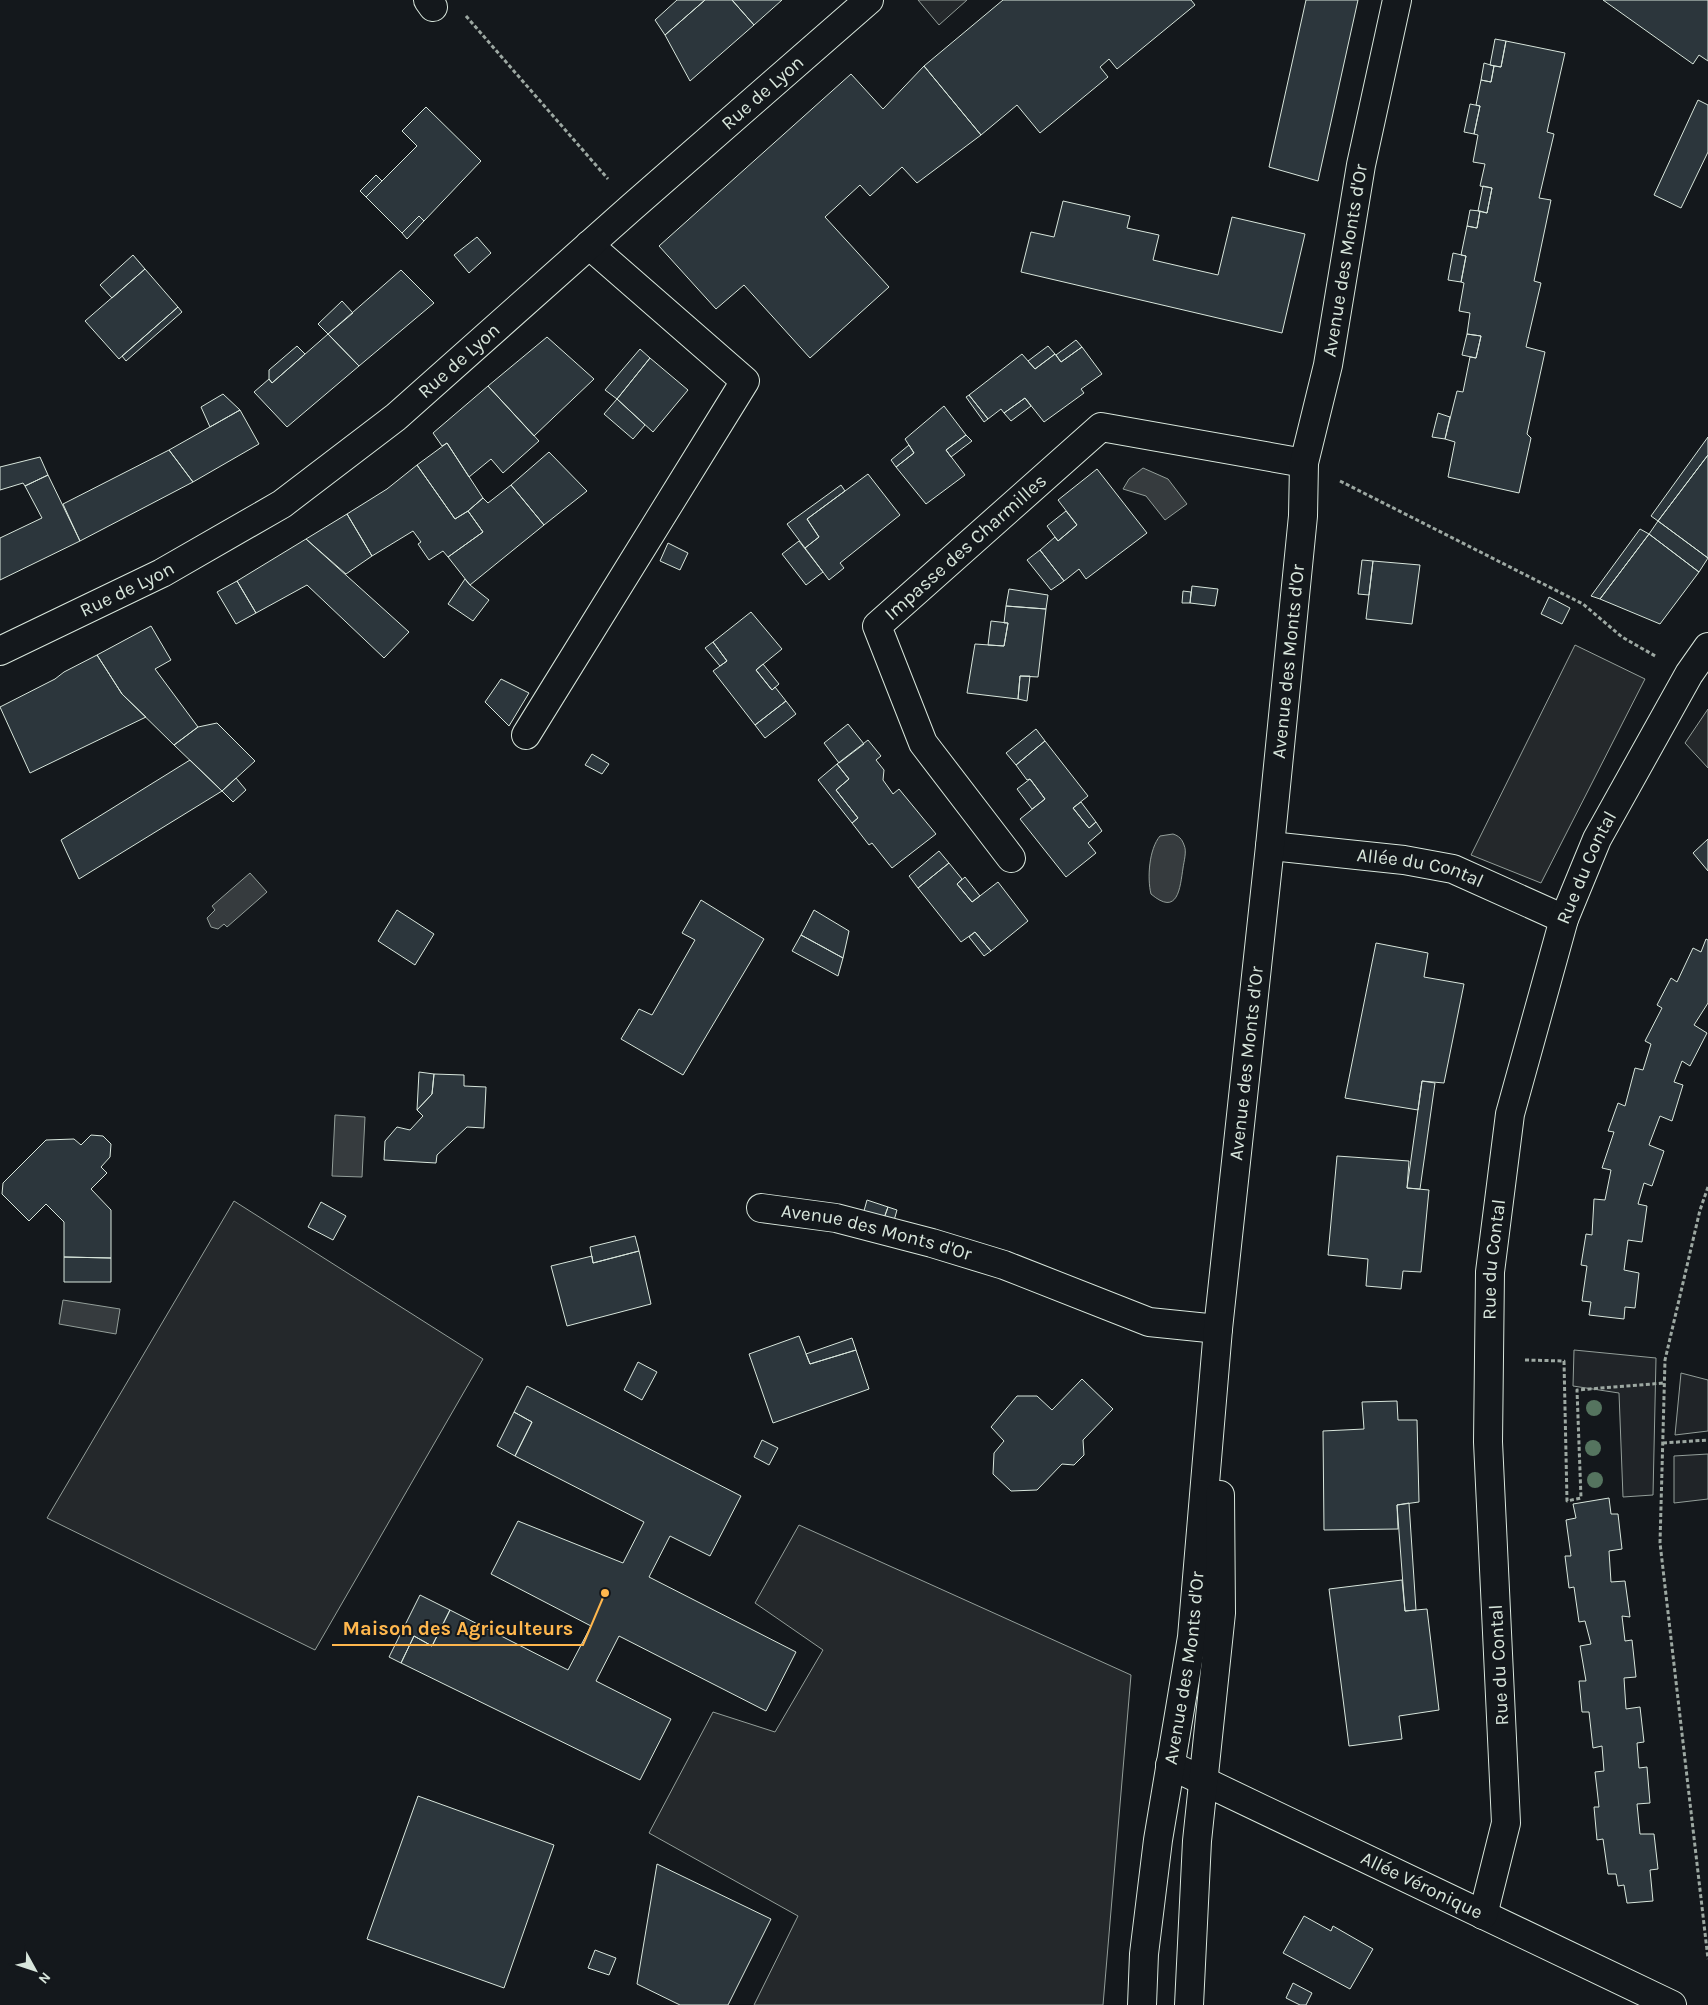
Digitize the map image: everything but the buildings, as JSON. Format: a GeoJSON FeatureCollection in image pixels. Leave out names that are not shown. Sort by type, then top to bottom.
{"type":"FeatureCollection","features":[{"type":"Feature","properties":{"kind":"street","name":"Rue de Lyon"},"geometry":{"type":"LineString","coordinates":[[0,651],[162,574],[282,504],[396,417],[632,206],[869,0]]}},
{"type":"Feature","properties":{"kind":"street","name":"Avenue des Monts d'Or"},"geometry":{"type":"LineString","coordinates":[[1142,2005],[1144,1954],[1158,1840],[1192,1637],[1218,1329],[1303,516],[1304,463],[1328,365],[1361,165],[1397,0]]}},
{"type":"Feature","properties":{"kind":"street"},"geometry":{"type":"LineString","coordinates":[[526,735],[745,381],[589,245]]}},
{"type":"Feature","properties":{"kind":"street","name":"Impasse des Charmilles"},"geometry":{"type":"LineString","coordinates":[[1011,858],[923,743],[877,626],[1102,427],[1304,463]]}},
{"type":"Feature","properties":{"kind":"street","name":"Rue du Contal"},"geometry":{"type":"LineString","coordinates":[[1484,1915],[1506,1823],[1488,1442],[1490,1272],[1510,1114],[1564,919],[1597,839],[1688,674],[1708,647]]}},
{"type":"Feature","properties":{"kind":"street","name":"Allée du Contal"},"geometry":{"type":"LineString","coordinates":[[1270,846],[1404,860],[1453,869],[1564,919]]}},
{"type":"Feature","properties":{"kind":"street","name":"Avenue des Monts d'Or"},"geometry":{"type":"LineString","coordinates":[[761,1208],[836,1218],[932,1243],[1004,1265],[1149,1322],[1218,1329]]}},
{"type":"Feature","properties":{"kind":"street","name":"Avenue des Monts d'Or"},"geometry":{"type":"LineString","coordinates":[[1189,2005],[1197,1841],[1221,1613],[1218,1329]]}},
{"type":"Feature","properties":{"kind":"street","name":"Allée Véronique"},"geometry":{"type":"LineString","coordinates":[[1170,1765],[1484,1915],[1657,2002]]}},
{"type":"Feature","properties":{"kind":"path"},"geometry":{"type":"LineString","coordinates":[[431,3],[462,11],[632,206]]}},
{"type":"Feature","properties":{"kind":"path"},"geometry":{"type":"LineString","coordinates":[[1304,463],[1583,604],[1622,637],[1688,674]]}},
{"type":"Feature","properties":{"kind":"path"},"geometry":{"type":"LineString","coordinates":[[1708,1187],[1700,1210],[1665,1360],[1660,1543],[1708,1959]]}},
{"type":"Feature","properties":{"kind":"path"},"geometry":{"type":"LineString","coordinates":[[1489,1358],[1564,1361],[1567,1501],[1581,1498],[1577,1390],[1664,1382]]}},
{"type":"Feature","properties":{"kind":"path"},"geometry":{"type":"LineString","coordinates":[[1663,1443],[1708,1440]]}},
{"type":"Feature","properties":{"kind":"shaded area"},"geometry":{"type":"Polygon","coordinates":[[[918,0],[967,0],[939,25],[918,0]]]}},
{"type":"Feature","properties":{"kind":"shaded area"},"geometry":{"type":"Polygon","coordinates":[[[1143,468],[1168,479],[1187,504],[1165,520],[1146,496],[1123,489],[1129,479],[1143,468]]]}},
{"type":"Feature","properties":{"kind":"shaded area"},"geometry":{"type":"Polygon","coordinates":[[[1575,645],[1645,679],[1541,883],[1471,855],[1575,645]]]}},
{"type":"Feature","properties":{"kind":"shaded area"},"geometry":{"type":"Polygon","coordinates":[[[1708,709],[1708,768],[1685,743],[1708,709]]]}},
{"type":"Feature","properties":{"kind":"shaded area"},"geometry":{"type":"Polygon","coordinates":[[[1173,834],[1182,841],[1185,847],[1185,856],[1179,891],[1172,901],[1167,902],[1151,894],[1149,880],[1150,864],[1153,848],[1160,836],[1173,834]]]}},
{"type":"Feature","properties":{"kind":"shaded area"},"geometry":{"type":"Polygon","coordinates":[[[250,873],[267,892],[227,927],[224,924],[218,929],[211,927],[207,918],[215,910],[212,906],[250,873]]]}},
{"type":"Feature","properties":{"kind":"shaded area"},"geometry":{"type":"Polygon","coordinates":[[[335,1115],[365,1117],[362,1177],[332,1176],[335,1115]]]}},
{"type":"Feature","properties":{"kind":"shaded area"},"geometry":{"type":"Polygon","coordinates":[[[234,1201],[483,1359],[315,1650],[47,1518],[234,1201]]]}},
{"type":"Feature","properties":{"kind":"shaded area"},"geometry":{"type":"Polygon","coordinates":[[[63,1300],[120,1309],[116,1334],[59,1324],[63,1300]]]}},
{"type":"Feature","properties":{"kind":"shaded area"},"geometry":{"type":"Polygon","coordinates":[[[1574,1350],[1656,1358],[1653,1495],[1623,1497],[1619,1393],[1573,1386],[1574,1350]]]}},
{"type":"Feature","properties":{"kind":"shaded area"},"geometry":{"type":"Polygon","coordinates":[[[1681,1373],[1708,1380],[1708,1431],[1675,1435],[1681,1373]]]}},
{"type":"Feature","properties":{"kind":"shaded area"},"geometry":{"type":"Polygon","coordinates":[[[1708,1454],[1708,1499],[1674,1503],[1674,1456],[1708,1454]]]}},
{"type":"Feature","properties":{"kind":"shaded area"},"geometry":{"type":"Polygon","coordinates":[[[799,1525],[1131,1675],[1103,2005],[754,2005],[798,1916],[649,1833],[713,1712],[775,1732],[823,1650],[755,1603],[799,1525]]]}},
{"type":"Feature","properties":{"kind":"place","name":"Maison des Agriculteurs"},"geometry":{"type":"Point","coordinates":[605,1593]}}]}
